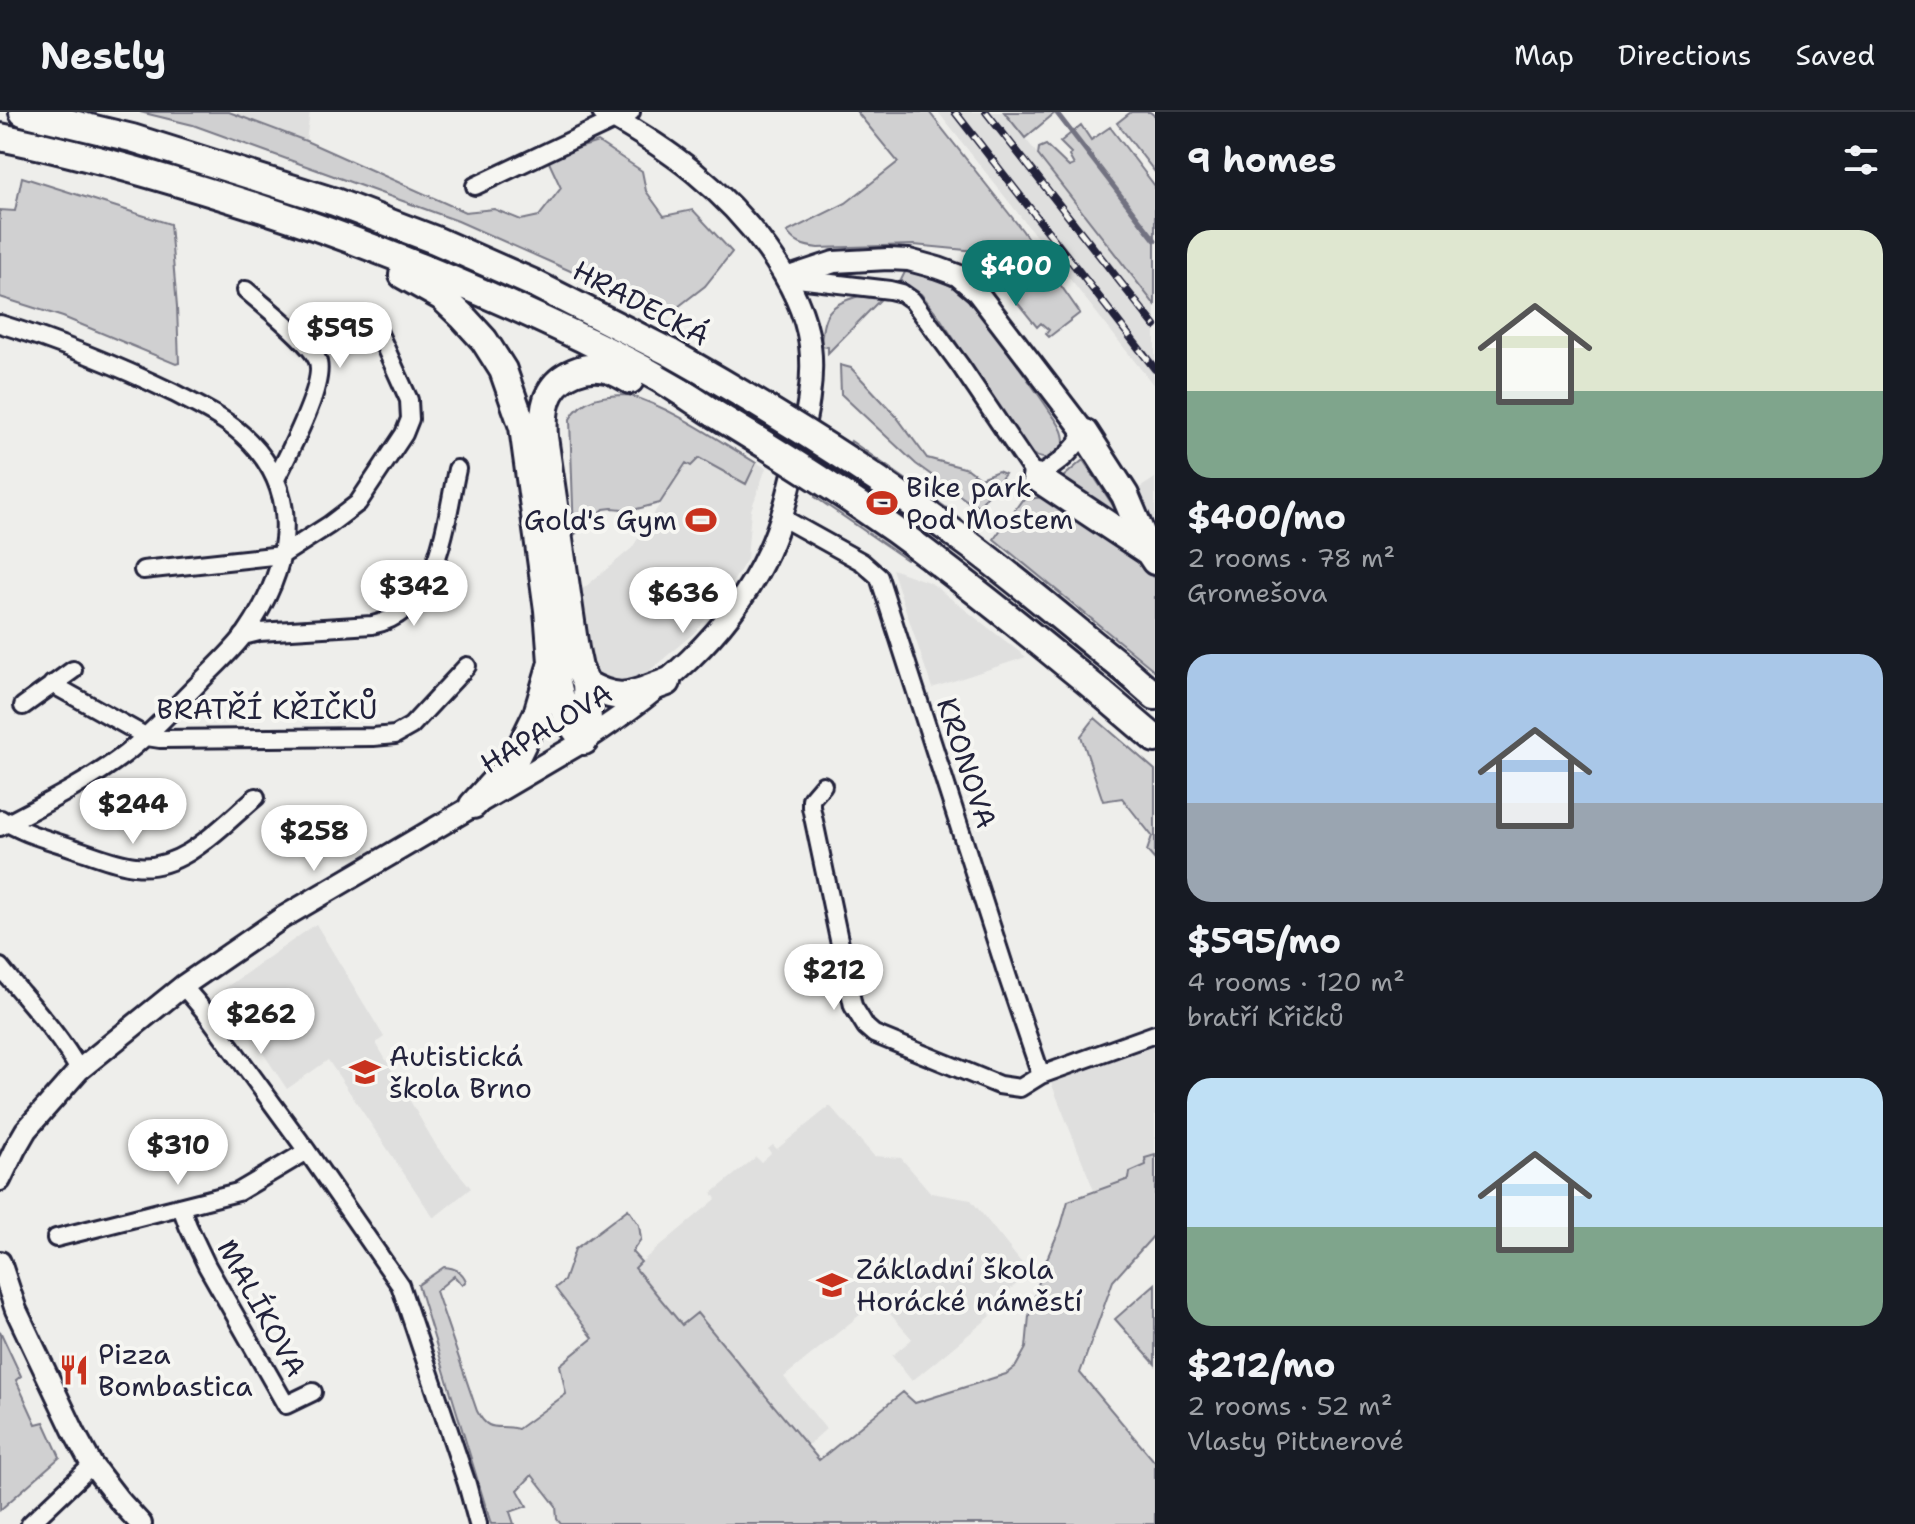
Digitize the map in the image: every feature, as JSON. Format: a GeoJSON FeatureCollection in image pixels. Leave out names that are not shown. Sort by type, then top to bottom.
{"type":"FeatureCollection","features":[{"type":"Feature","properties":{"kind":"highway","name":"HRADECKÁ"},"geometry":{"type":"LineString","coordinates":[[23,112],[132,138],[335,202],[435,240],[533,283],[671,353],[824,444],[921,510],[1010,576],[1155,696]]}},
{"type":"Feature","properties":{"kind":"highway","name":"HRADECKÁ"},"geometry":{"type":"LineString","coordinates":[[0,137],[178,181],[331,231],[569,332],[654,384],[715,414],[892,529],[976,591],[1155,739]]}},
{"type":"Feature","properties":{"kind":"highway"},"geometry":{"type":"LineString","coordinates":[[331,231],[377,262],[442,297],[484,340],[503,370],[523,427],[552,662],[565,715],[584,741]]}},
{"type":"Feature","properties":{"kind":"highway"},"geometry":{"type":"LineString","coordinates":[[584,741],[588,721],[586,684],[577,658],[567,604],[545,451],[544,412],[550,391],[572,373],[583,369],[606,369],[654,384]]}},
{"type":"Feature","properties":{"kind":"highway"},"geometry":{"type":"LineString","coordinates":[[1085,433],[1125,495],[1152,556]]}},
{"type":"Feature","properties":{"kind":"highway"},"geometry":{"type":"LineString","coordinates":[[1036,477],[1152,556]]}},
{"type":"Feature","properties":{"kind":"highway"},"geometry":{"type":"LineString","coordinates":[[473,805],[515,759],[537,714],[552,662]]}},
{"type":"Feature","properties":{"kind":"highway"},"geometry":{"type":"LineString","coordinates":[[586,684],[602,693],[624,697],[667,682]]}},
{"type":"Feature","properties":{"kind":"street"},"geometry":{"type":"LineString","coordinates":[[475,186],[616,114]]}},
{"type":"Feature","properties":{"kind":"street","name":"HAPALOVA"},"geometry":{"type":"LineString","coordinates":[[0,1180],[26,1130],[79,1070],[183,986],[282,918],[584,741],[633,708],[667,682],[700,649],[730,614],[759,571],[781,517],[809,397],[810,344],[805,322],[786,278],[757,237],[716,191],[616,114]]}},
{"type":"Feature","properties":{"kind":"street"},"geometry":{"type":"LineString","coordinates":[[888,259],[909,260],[957,275],[977,292],[1085,433],[1071,453],[1036,477],[912,300],[890,290],[786,278],[834,262],[888,259]]}},
{"type":"Feature","properties":{"kind":"street"},"geometry":{"type":"LineString","coordinates":[[246,290],[310,349],[319,364],[317,385],[310,405],[276,479]]}},
{"type":"Feature","properties":{"kind":"street","name":"BRATŘÍ KŘIČKŮ"},"geometry":{"type":"LineString","coordinates":[[0,324],[129,371],[231,424],[264,458],[276,479],[282,494],[286,529],[271,592],[243,636],[147,737],[95,774],[2,823]]}},
{"type":"Feature","properties":{"kind":"street"},"geometry":{"type":"LineString","coordinates":[[143,570],[282,555],[358,503],[404,434],[410,419],[409,400],[377,329]]}},
{"type":"Feature","properties":{"kind":"street"},"geometry":{"type":"LineString","coordinates":[[243,636],[259,632],[388,622],[413,603],[436,564],[457,469]]}},
{"type":"Feature","properties":{"kind":"street","name":"KRONOVA"},"geometry":{"type":"LineString","coordinates":[[781,517],[862,562],[879,577],[1041,1075]]}},
{"type":"Feature","properties":{"kind":"street","name":"BRATŘÍ KŘIČKŮ"},"geometry":{"type":"LineString","coordinates":[[52,684],[147,737],[373,737],[395,735],[411,726],[467,666]]}},
{"type":"Feature","properties":{"kind":"street"},"geometry":{"type":"LineString","coordinates":[[23,706],[73,670]]}},
{"type":"Feature","properties":{"kind":"street"},"geometry":{"type":"LineString","coordinates":[[823,785],[811,799],[811,807],[853,1006],[874,1034],[999,1085],[1020,1088],[1041,1075],[1155,1034]]}},
{"type":"Feature","properties":{"kind":"street"},"geometry":{"type":"LineString","coordinates":[[2,823],[118,863],[138,867],[157,866],[188,854],[256,797]]}},
{"type":"Feature","properties":{"kind":"street"},"geometry":{"type":"LineString","coordinates":[[0,967],[47,1022],[79,1070]]}},
{"type":"Feature","properties":{"kind":"street"},"geometry":{"type":"LineString","coordinates":[[183,986],[307,1151],[400,1285],[478,1524]]}},
{"type":"Feature","properties":{"kind":"street","name":"MALÍKOVA"},"geometry":{"type":"LineString","coordinates":[[56,1238],[238,1192],[307,1151]]}},
{"type":"Feature","properties":{"kind":"street","name":"MALÍKOVA"},"geometry":{"type":"LineString","coordinates":[[181,1207],[207,1266],[286,1405],[313,1392]]}},
{"type":"Feature","properties":{"kind":"street"},"geometry":{"type":"LineString","coordinates":[[1,1271],[21,1321],[92,1465],[141,1524]]}},
{"type":"Feature","properties":{"kind":"street"},"geometry":{"type":"LineString","coordinates":[[30,1524],[92,1465]]}},
{"type":"Feature","properties":{"kind":"shaded area"},"geometry":{"type":"Polygon","coordinates":[[[140,112],[229,112],[306,141],[465,212],[494,209],[521,220],[539,216],[561,188],[547,158],[598,142],[642,171],[646,191],[664,216],[693,210],[732,252],[705,286],[674,310],[630,305],[584,277],[458,221],[193,125],[140,112]]]}},
{"type":"Feature","properties":{"kind":"shaded area"},"geometry":{"type":"Polygon","coordinates":[[[229,112],[310,112],[306,141],[229,112]]]}},
{"type":"Feature","properties":{"kind":"shaded area"},"geometry":{"type":"Polygon","coordinates":[[[857,112],[929,112],[1022,230],[1080,313],[1049,337],[1046,334],[1049,330],[1041,323],[1037,327],[976,251],[914,245],[818,248],[794,239],[787,232],[846,203],[898,162],[857,112]]]}},
{"type":"Feature","properties":{"kind":"shaded area"},"geometry":{"type":"Polygon","coordinates":[[[938,112],[1004,112],[1025,138],[1155,304],[1155,387],[938,112]]]}},
{"type":"Feature","properties":{"kind":"shaded area"},"geometry":{"type":"Polygon","coordinates":[[[1004,112],[1056,112],[1025,138],[1004,112]]]}},
{"type":"Feature","properties":{"kind":"shaded area"},"geometry":{"type":"Polygon","coordinates":[[[1131,112],[1150,112],[1155,116],[1155,172],[1117,123],[1131,112]]]}},
{"type":"Feature","properties":{"kind":"shaded area"},"geometry":{"type":"Polygon","coordinates":[[[1081,125],[1091,140],[1110,127],[1155,186],[1155,305],[1038,155],[1039,148],[1046,145],[1069,167],[1074,165],[1069,156],[1071,153],[1060,142],[1081,125]]]}},
{"type":"Feature","properties":{"kind":"shaded area"},"geometry":{"type":"Polygon","coordinates":[[[22,177],[170,224],[179,363],[63,317],[0,297],[0,210],[15,211],[22,177]]]}},
{"type":"Feature","properties":{"kind":"shaded area"},"geometry":{"type":"Polygon","coordinates":[[[905,272],[945,283],[964,295],[975,307],[1058,424],[1064,442],[1059,454],[1041,458],[1028,451],[938,315],[921,294],[900,282],[905,272]]]}},
{"type":"Feature","properties":{"kind":"shaded area"},"geometry":{"type":"Polygon","coordinates":[[[859,296],[881,299],[828,353],[828,347],[821,346],[825,318],[833,307],[859,296]]]}},
{"type":"Feature","properties":{"kind":"shaded area"},"geometry":{"type":"Polygon","coordinates":[[[840,365],[851,368],[896,416],[927,458],[968,469],[980,478],[998,471],[1005,474],[979,506],[916,464],[841,394],[840,365]]]}},
{"type":"Feature","properties":{"kind":"shaded area"},"geometry":{"type":"Polygon","coordinates":[[[628,395],[677,416],[756,463],[746,484],[699,458],[691,466],[686,463],[660,503],[633,510],[604,509],[574,535],[570,419],[588,402],[628,395]]]}},
{"type":"Feature","properties":{"kind":"shaded area"},"geometry":{"type":"Polygon","coordinates":[[[717,439],[766,468],[751,510],[747,559],[726,593],[695,632],[641,678],[629,684],[607,684],[594,670],[587,655],[579,592],[632,548],[686,463],[717,439]]]}},
{"type":"Feature","properties":{"kind":"shaded area","name":"Bike park Pod Mostem"},"geometry":{"type":"Polygon","coordinates":[[[851,441],[948,509],[907,560],[815,497],[851,441]]]}},
{"type":"Feature","properties":{"kind":"shaded area"},"geometry":{"type":"Polygon","coordinates":[[[1083,460],[1120,516],[1062,478],[1083,460]]]}},
{"type":"Feature","properties":{"kind":"shaded area"},"geometry":{"type":"Polygon","coordinates":[[[1155,478],[1155,539],[1132,493],[1155,478]]]}},
{"type":"Feature","properties":{"kind":"shaded area"},"geometry":{"type":"Polygon","coordinates":[[[1050,496],[1132,550],[1155,580],[1155,671],[994,539],[1022,500],[1050,496]]]}},
{"type":"Feature","properties":{"kind":"shaded area"},"geometry":{"type":"Polygon","coordinates":[[[892,569],[931,583],[1026,657],[932,688],[892,569]]]}},
{"type":"Feature","properties":{"kind":"shaded area"},"geometry":{"type":"Polygon","coordinates":[[[1095,718],[1155,770],[1155,860],[1147,851],[1152,836],[1122,798],[1103,801],[1081,736],[1095,718]]]}},
{"type":"Feature","properties":{"kind":"shaded area","name":"Autistická škola Brno"},"geometry":{"type":"Polygon","coordinates":[[[316,924],[384,1037],[376,1043],[437,1147],[471,1188],[435,1217],[328,1060],[287,1089],[241,1020],[228,1029],[208,1000],[316,924]]]}},
{"type":"Feature","properties":{"kind":"shaded area"},"geometry":{"type":"Polygon","coordinates":[[[1155,1043],[1155,1169],[1097,1198],[1050,1080],[1155,1043]]]}},
{"type":"Feature","properties":{"kind":"shaded area","name":"Základní škola Horácké náměstí"},"geometry":{"type":"Polygon","coordinates":[[[830,1106],[874,1156],[901,1158],[931,1193],[971,1200],[1028,1271],[1028,1275],[987,1308],[991,1316],[912,1381],[892,1356],[912,1339],[878,1300],[784,1377],[826,1429],[807,1446],[697,1314],[682,1325],[635,1267],[716,1199],[712,1193],[756,1157],[761,1162],[771,1153],[768,1149],[773,1145],[777,1149],[830,1106]]]}},
{"type":"Feature","properties":{"kind":"shaded area"},"geometry":{"type":"Polygon","coordinates":[[[1155,1155],[1155,1234],[1113,1281],[1080,1373],[1155,1462],[1155,1524],[561,1524],[557,1519],[556,1506],[532,1475],[518,1490],[527,1506],[510,1512],[514,1524],[491,1524],[418,1285],[444,1267],[458,1271],[466,1281],[462,1285],[454,1276],[436,1291],[477,1411],[490,1426],[518,1429],[566,1394],[560,1365],[593,1338],[555,1288],[564,1281],[575,1249],[628,1209],[639,1225],[641,1239],[632,1252],[641,1262],[635,1268],[682,1325],[697,1313],[819,1460],[903,1392],[915,1403],[1006,1374],[1016,1366],[1026,1348],[1029,1316],[1068,1201],[1129,1179],[1130,1172],[1146,1165],[1145,1158],[1155,1155]]]}},
{"type":"Feature","properties":{"kind":"shaded area"},"geometry":{"type":"Polygon","coordinates":[[[1155,1284],[1155,1364],[1115,1319],[1155,1284]]]}},
{"type":"Feature","properties":{"kind":"shaded area"},"geometry":{"type":"Polygon","coordinates":[[[0,1331],[21,1376],[16,1380],[36,1424],[44,1422],[60,1457],[0,1510],[0,1331]]]}},
{"type":"Feature","properties":{"kind":"waterway"},"geometry":{"type":"LineString","coordinates":[[1056,112],[1155,240]]}},
{"type":"Feature","properties":{"kind":"railway"},"geometry":{"type":"LineString","coordinates":[[955,112],[1155,369]]}},
{"type":"Feature","properties":{"kind":"railway"},"geometry":{"type":"LineString","coordinates":[[986,112],[1155,326]]}},
{"type":"Feature","properties":{"kind":"place","name":"Bike park Pod Mostem"},"geometry":{"type":"Point","coordinates":[882,503]}},
{"type":"Feature","properties":{"kind":"place","name":"Gold's Gym"},"geometry":{"type":"Point","coordinates":[701,520]}},
{"type":"Feature","properties":{"kind":"place","name":"Autistická škola Brno"},"geometry":{"type":"Point","coordinates":[365,1072]}},
{"type":"Feature","properties":{"kind":"place","name":"Základní škola Horácké náměstí"},"geometry":{"type":"Point","coordinates":[832,1285]}},
{"type":"Feature","properties":{"kind":"place","name":"Pizza Bombastica"},"geometry":{"type":"Point","coordinates":[74,1370]}}]}
